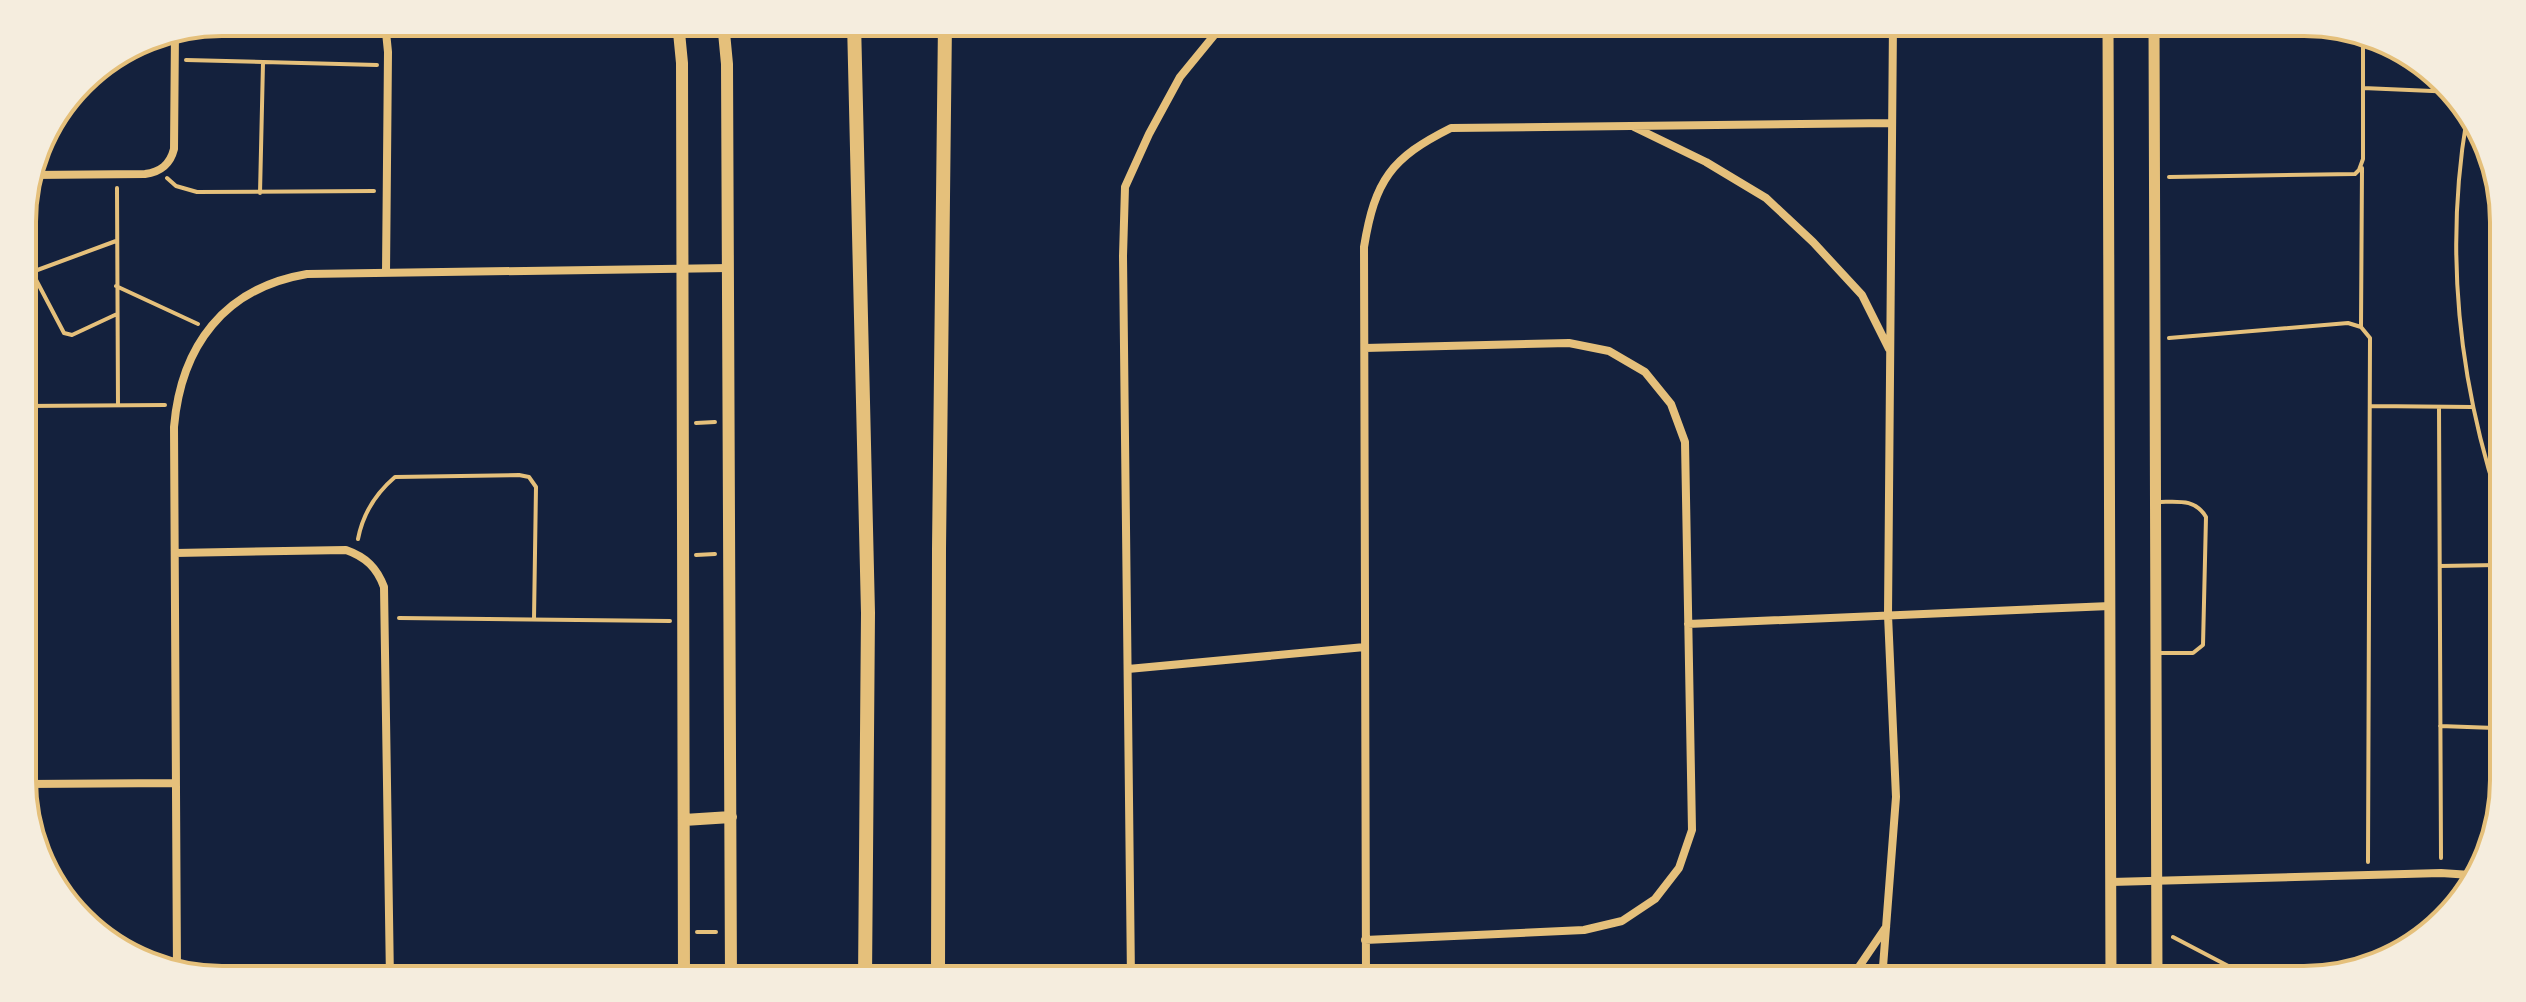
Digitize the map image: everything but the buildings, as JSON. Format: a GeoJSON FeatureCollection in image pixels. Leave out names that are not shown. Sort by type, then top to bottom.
{"type":"FeatureCollection","features":[{"type":"Feature","properties":{"kind":"highway"},"geometry":{"type":"LineString","coordinates":[[854,36],[868,613],[865,966]]}},
{"type":"Feature","properties":{"kind":"highway"},"geometry":{"type":"LineString","coordinates":[[938,966],[945,36]]}},
{"type":"Feature","properties":{"kind":"main road"},"geometry":{"type":"LineString","coordinates":[[679,36],[682,63],[684,966]]}},
{"type":"Feature","properties":{"kind":"main road"},"geometry":{"type":"LineString","coordinates":[[724,36],[729,268],[731,966]]}},
{"type":"Feature","properties":{"kind":"main road"},"geometry":{"type":"LineString","coordinates":[[684,820],[731,817]]}},
{"type":"Feature","properties":{"kind":"street"},"geometry":{"type":"LineString","coordinates":[[386,36],[386,273]]}},
{"type":"Feature","properties":{"kind":"street"},"geometry":{"type":"LineString","coordinates":[[1131,966],[1123,256],[1125,187],[1180,77],[1214,36]]}},
{"type":"Feature","properties":{"kind":"street"},"geometry":{"type":"LineString","coordinates":[[1883,966],[1896,797],[1888,615],[1893,36]]}},
{"type":"Feature","properties":{"kind":"street"},"geometry":{"type":"LineString","coordinates":[[2108,36],[2111,966]]}},
{"type":"Feature","properties":{"kind":"street"},"geometry":{"type":"LineString","coordinates":[[2154,36],[2157,966]]}},
{"type":"Feature","properties":{"kind":"street"},"geometry":{"type":"LineString","coordinates":[[42,175],[153,173],[161,170],[172,157],[174,149],[175,43]]}},
{"type":"Feature","properties":{"kind":"street"},"geometry":{"type":"LineString","coordinates":[[1366,966],[1364,247],[1370,208],[1388,173],[1416,146],[1451,128],[1892,123]]}},
{"type":"Feature","properties":{"kind":"street"},"geometry":{"type":"LineString","coordinates":[[1630,125],[1706,162],[1766,198],[1813,242],[1862,295],[1890,352]]}},
{"type":"Feature","properties":{"kind":"street"},"geometry":{"type":"LineString","coordinates":[[177,960],[176,405],[191,357],[209,330],[245,296],[275,281],[307,274],[729,268]]}},
{"type":"Feature","properties":{"kind":"street"},"geometry":{"type":"LineString","coordinates":[[1365,348],[1569,343],[1609,351],[1645,372],[1671,404],[1685,442],[1692,830],[1679,868],[1655,899],[1622,921],[1584,930],[1365,940]]}},
{"type":"Feature","properties":{"kind":"street"},"geometry":{"type":"LineString","coordinates":[[175,553],[335,549],[366,559],[380,577],[384,587],[385,618],[390,966]]}},
{"type":"Feature","properties":{"kind":"street"},"geometry":{"type":"LineString","coordinates":[[1688,624],[2110,606]]}},
{"type":"Feature","properties":{"kind":"street"},"geometry":{"type":"LineString","coordinates":[[1128,669],[1365,647]]}},
{"type":"Feature","properties":{"kind":"street"},"geometry":{"type":"LineString","coordinates":[[36,784],[176,783]]}},
{"type":"Feature","properties":{"kind":"street"},"geometry":{"type":"LineString","coordinates":[[2111,882],[2464,875]]}},
{"type":"Feature","properties":{"kind":"street"},"geometry":{"type":"LineString","coordinates":[[1860,966],[1886,927]]}},
{"type":"Feature","properties":{"kind":"lane"},"geometry":{"type":"LineString","coordinates":[[2156,502],[2192,503],[2201,508],[2206,517],[2203,645],[2193,653],[2156,653]]}},
{"type":"Feature","properties":{"kind":"path"},"geometry":{"type":"LineString","coordinates":[[2361,327],[2363,46]]}},
{"type":"Feature","properties":{"kind":"path"},"geometry":{"type":"LineString","coordinates":[[175,60],[387,65]]}},
{"type":"Feature","properties":{"kind":"path"},"geometry":{"type":"LineString","coordinates":[[260,193],[263,62]]}},
{"type":"Feature","properties":{"kind":"path"},"geometry":{"type":"LineString","coordinates":[[2363,88],[2436,91]]}},
{"type":"Feature","properties":{"kind":"path"},"geometry":{"type":"LineString","coordinates":[[2465,130],[2459,171],[2456,250],[2460,329],[2472,407],[2490,471]]}},
{"type":"Feature","properties":{"kind":"path"},"geometry":{"type":"LineString","coordinates":[[2154,177],[2349,176],[2362,165]]}},
{"type":"Feature","properties":{"kind":"path"},"geometry":{"type":"LineString","coordinates":[[161,170],[176,186],[189,191],[387,191]]}},
{"type":"Feature","properties":{"kind":"path"},"geometry":{"type":"LineString","coordinates":[[117,174],[118,405]]}},
{"type":"Feature","properties":{"kind":"path"},"geometry":{"type":"LineString","coordinates":[[36,271],[117,241]]}},
{"type":"Feature","properties":{"kind":"path"},"geometry":{"type":"LineString","coordinates":[[36,279],[66,335],[117,314]]}},
{"type":"Feature","properties":{"kind":"path"},"geometry":{"type":"LineString","coordinates":[[116,286],[209,330]]}},
{"type":"Feature","properties":{"kind":"path"},"geometry":{"type":"LineString","coordinates":[[2155,339],[2348,323],[2361,327],[2370,338],[2367,875]]}},
{"type":"Feature","properties":{"kind":"path"},"geometry":{"type":"LineString","coordinates":[[36,406],[176,405]]}},
{"type":"Feature","properties":{"kind":"path"},"geometry":{"type":"LineString","coordinates":[[2371,406],[2472,407]]}},
{"type":"Feature","properties":{"kind":"path"},"geometry":{"type":"LineString","coordinates":[[2439,407],[2441,873]]}},
{"type":"Feature","properties":{"kind":"path"},"geometry":{"type":"LineString","coordinates":[[683,423],[729,421]]}},
{"type":"Feature","properties":{"kind":"path"},"geometry":{"type":"LineString","coordinates":[[357,554],[361,524],[367,510],[384,486],[395,477],[524,475],[536,487],[534,619]]}},
{"type":"Feature","properties":{"kind":"path"},"geometry":{"type":"LineString","coordinates":[[683,555],[730,554]]}},
{"type":"Feature","properties":{"kind":"path"},"geometry":{"type":"LineString","coordinates":[[2440,566],[2490,565]]}},
{"type":"Feature","properties":{"kind":"path"},"geometry":{"type":"LineString","coordinates":[[385,618],[683,621]]}},
{"type":"Feature","properties":{"kind":"path"},"geometry":{"type":"LineString","coordinates":[[2440,726],[2490,728]]}},
{"type":"Feature","properties":{"kind":"path"},"geometry":{"type":"LineString","coordinates":[[2157,929],[2228,966]]}},
{"type":"Feature","properties":{"kind":"path"},"geometry":{"type":"LineString","coordinates":[[684,933],[731,931]]}}]}
